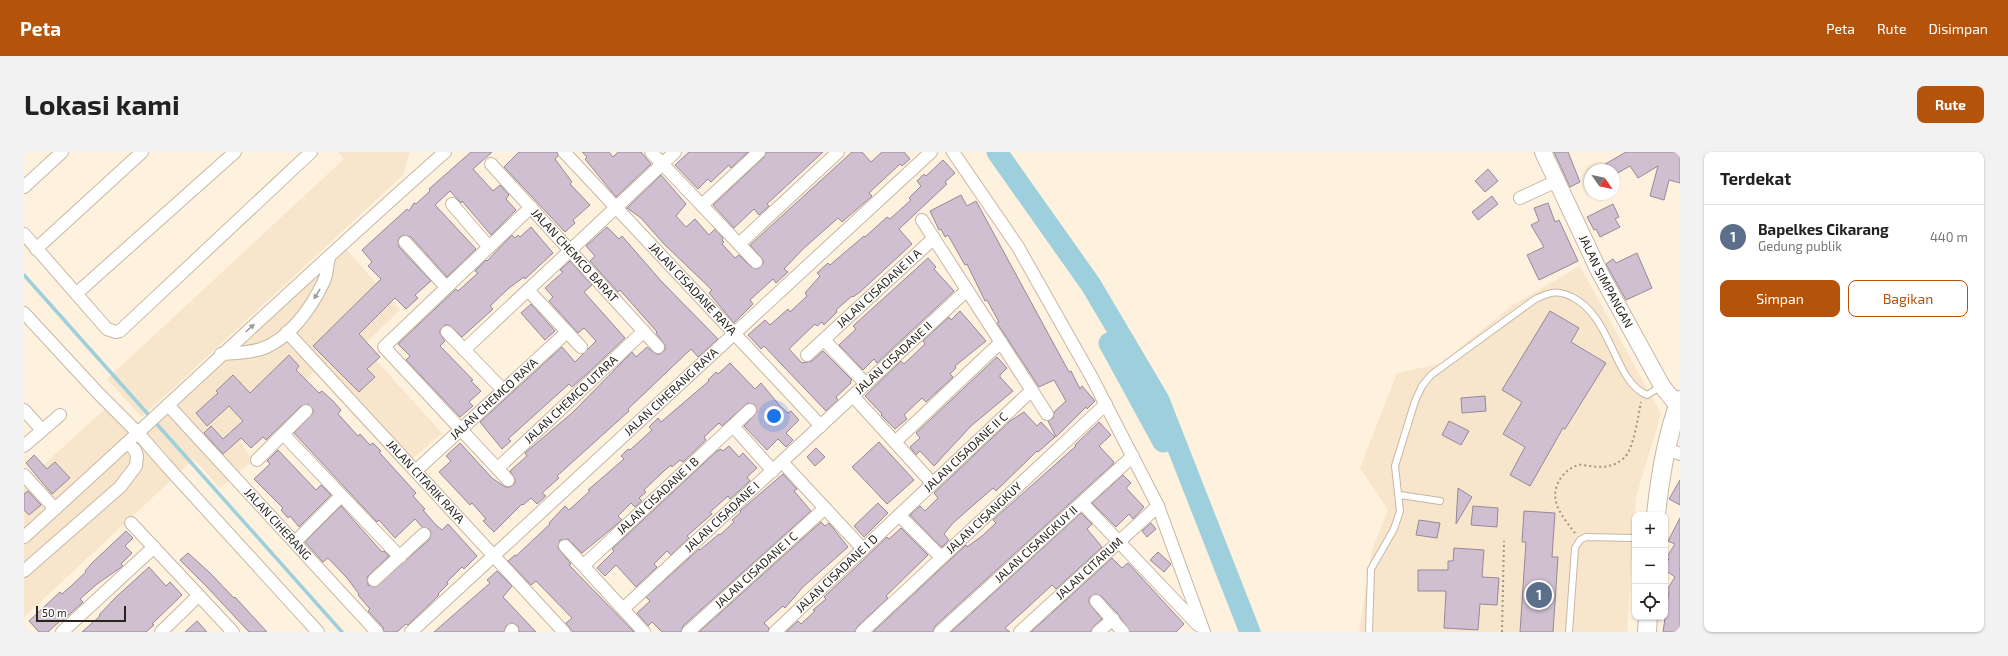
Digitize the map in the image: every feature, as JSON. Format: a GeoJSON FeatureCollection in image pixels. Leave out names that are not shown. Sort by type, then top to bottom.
{"type":"FeatureCollection","features":[{"type":"Feature","properties":{"kind":"main road"},"geometry":{"type":"LineString","coordinates":[[1656,512],[1660,476],[1673,451],[1678,409]]}},
{"type":"Feature","properties":{"kind":"main road"},"geometry":{"type":"LineString","coordinates":[[1647,632],[1648,620]]}},
{"type":"Feature","properties":{"kind":"street"},"geometry":{"type":"LineString","coordinates":[[24,187],[62,152]]}},
{"type":"Feature","properties":{"kind":"street"},"geometry":{"type":"LineString","coordinates":[[36,249],[142,152]]}},
{"type":"Feature","properties":{"kind":"street"},"geometry":{"type":"LineString","coordinates":[[77,293],[235,152]]}},
{"type":"Feature","properties":{"kind":"street"},"geometry":{"type":"LineString","coordinates":[[24,234],[107,329],[116,332],[120,331],[311,152]]}},
{"type":"Feature","properties":{"kind":"street","name":"JALAN CISADANE RAYA"},"geometry":{"type":"LineString","coordinates":[[564,152],[821,426]]}},
{"type":"Feature","properties":{"kind":"street"},"geometry":{"type":"LineString","coordinates":[[651,152],[756,262]]}},
{"type":"Feature","properties":{"kind":"street"},"geometry":{"type":"LineString","coordinates":[[464,350],[675,152]]}},
{"type":"Feature","properties":{"kind":"street"},"geometry":{"type":"LineString","coordinates":[[702,205],[759,152]]}},
{"type":"Feature","properties":{"kind":"street"},"geometry":{"type":"LineString","coordinates":[[739,244],[838,152]]}},
{"type":"Feature","properties":{"kind":"street","name":"JALAN CIHERANG RAYA"},"geometry":{"type":"LineString","coordinates":[[411,632],[931,152]]}},
{"type":"Feature","properties":{"kind":"street"},"geometry":{"type":"LineString","coordinates":[[953,152],[1018,247],[1106,404],[1158,506],[1203,630]]}},
{"type":"Feature","properties":{"kind":"street","name":"JALAN SIMPANGAN"},"geometry":{"type":"LineString","coordinates":[[1543,152],[1600,274],[1662,386],[1678,409]]}},
{"type":"Feature","properties":{"kind":"street"},"geometry":{"type":"LineString","coordinates":[[24,537],[128,444],[221,354],[329,258],[439,154]]}},
{"type":"Feature","properties":{"kind":"street","name":"JALAN CHEMCO BARAT"},"geometry":{"type":"LineString","coordinates":[[491,164],[658,347]]}},
{"type":"Feature","properties":{"kind":"street"},"geometry":{"type":"LineString","coordinates":[[1520,198],[1557,180]]}},
{"type":"Feature","properties":{"kind":"street"},"geometry":{"type":"LineString","coordinates":[[452,204],[489,247]]}},
{"type":"Feature","properties":{"kind":"street"},"geometry":{"type":"LineString","coordinates":[[508,480],[384,347],[531,207]]}},
{"type":"Feature","properties":{"kind":"street"},"geometry":{"type":"LineString","coordinates":[[922,220],[1047,414]]}},
{"type":"Feature","properties":{"kind":"street","name":"JALAN CISADANE II A"},"geometry":{"type":"LineString","coordinates":[[808,356],[934,238]]}},
{"type":"Feature","properties":{"kind":"street"},"geometry":{"type":"LineString","coordinates":[[405,242],[446,287]]}},
{"type":"Feature","properties":{"kind":"street"},"geometry":{"type":"LineString","coordinates":[[221,354],[260,349],[273,344],[287,332],[306,311],[325,280],[329,258]]}},
{"type":"Feature","properties":{"kind":"street"},"geometry":{"type":"LineString","coordinates":[[528,290],[581,347]]}},
{"type":"Feature","properties":{"kind":"street","name":"JALAN CISADANE II"},"geometry":{"type":"LineString","coordinates":[[821,426],[967,290]]}},
{"type":"Feature","properties":{"kind":"street"},"geometry":{"type":"LineString","coordinates":[[24,313],[98,393],[143,428],[165,464],[318,632]]}},
{"type":"Feature","properties":{"kind":"street","name":"JALAN CHEMCO UTARA"},"geometry":{"type":"LineString","coordinates":[[498,468],[644,331]]}},
{"type":"Feature","properties":{"kind":"street","name":"JALAN CITARIK RAYA"},"geometry":{"type":"LineString","coordinates":[[287,332],[564,632]]}},
{"type":"Feature","properties":{"kind":"street"},"geometry":{"type":"LineString","coordinates":[[447,332],[504,390]]}},
{"type":"Feature","properties":{"kind":"street","name":"JALAN CHEMCO RAYA"},"geometry":{"type":"LineString","coordinates":[[421,466],[567,332]]}},
{"type":"Feature","properties":{"kind":"street"},"geometry":{"type":"LineString","coordinates":[[824,340],[866,384]]}},
{"type":"Feature","properties":{"kind":"street"},"geometry":{"type":"LineString","coordinates":[[895,442],[1001,342]]}},
{"type":"Feature","properties":{"kind":"street","name":"JALAN CISADANE II C"},"geometry":{"type":"LineString","coordinates":[[899,515],[1032,390]]}},
{"type":"Feature","properties":{"kind":"street"},"geometry":{"type":"LineString","coordinates":[[853,396],[932,483]]}},
{"type":"Feature","properties":{"kind":"street","name":"JALAN CISANGKUY"},"geometry":{"type":"LineString","coordinates":[[862,632],[1106,404]]}},
{"type":"Feature","properties":{"kind":"street","name":"JALAN CIHERANG"},"geometry":{"type":"LineString","coordinates":[[168,405],[377,632]]}},
{"type":"Feature","properties":{"kind":"street"},"geometry":{"type":"LineString","coordinates":[[24,410],[42,430]]}},
{"type":"Feature","properties":{"kind":"street","name":"JALAN CISADANE I B"},"geometry":{"type":"LineString","coordinates":[[584,565],[750,410]]}},
{"type":"Feature","properties":{"kind":"street"},"geometry":{"type":"LineString","coordinates":[[257,460],[306,411]]}},
{"type":"Feature","properties":{"kind":"street"},"geometry":{"type":"LineString","coordinates":[[24,446],[60,415]]}},
{"type":"Feature","properties":{"kind":"street"},"geometry":{"type":"LineString","coordinates":[[733,426],[773,471]]}},
{"type":"Feature","properties":{"kind":"street","name":"JALAN CISADANE I"},"geometry":{"type":"LineString","coordinates":[[623,609],[821,426]]}},
{"type":"Feature","properties":{"kind":"street"},"geometry":{"type":"LineString","coordinates":[[283,434],[400,557]]}},
{"type":"Feature","properties":{"kind":"street"},"geometry":{"type":"LineString","coordinates":[[24,571],[120,487],[136,466],[137,456],[135,450],[128,444]]}},
{"type":"Feature","properties":{"kind":"street","name":"JALAN CISANGKUY II"},"geometry":{"type":"LineString","coordinates":[[940,632],[1132,456]]}},
{"type":"Feature","properties":{"kind":"street"},"geometry":{"type":"LineString","coordinates":[[782,462],[863,549]]}},
{"type":"Feature","properties":{"kind":"street"},"geometry":{"type":"LineString","coordinates":[[24,475],[55,509]]}},
{"type":"Feature","properties":{"kind":"street"},"geometry":{"type":"LineString","coordinates":[[295,542],[342,496]]}},
{"type":"Feature","properties":{"kind":"street"},"geometry":{"type":"LineString","coordinates":[[1082,502],[1203,630]]}},
{"type":"Feature","properties":{"kind":"street","name":"JALAN CITARUM"},"geometry":{"type":"LineString","coordinates":[[1020,632],[1158,506]]}},
{"type":"Feature","properties":{"kind":"street","name":"JALAN CISADANE I C"},"geometry":{"type":"LineString","coordinates":[[688,632],[825,508]]}},
{"type":"Feature","properties":{"kind":"street"},"geometry":{"type":"LineString","coordinates":[[899,515],[941,557]]}},
{"type":"Feature","properties":{"kind":"street","name":"JALAN CISADANE I D"},"geometry":{"type":"LineString","coordinates":[[774,632],[899,515]]}},
{"type":"Feature","properties":{"kind":"street"},"geometry":{"type":"LineString","coordinates":[[131,523],[233,632]]}},
{"type":"Feature","properties":{"kind":"street"},"geometry":{"type":"LineString","coordinates":[[374,580],[424,534]]}},
{"type":"Feature","properties":{"kind":"street"},"geometry":{"type":"LineString","coordinates":[[565,546],[644,632]]}},
{"type":"Feature","properties":{"kind":"street"},"geometry":{"type":"LineString","coordinates":[[62,632],[154,547]]}},
{"type":"Feature","properties":{"kind":"street"},"geometry":{"type":"LineString","coordinates":[[161,632],[198,596]]}},
{"type":"Feature","properties":{"kind":"street"},"geometry":{"type":"LineString","coordinates":[[1096,601],[1123,632]]}},
{"type":"Feature","properties":{"kind":"street"},"geometry":{"type":"LineString","coordinates":[[1098,632],[1112,619]]}},
{"type":"Feature","properties":{"kind":"lane"},"geometry":{"type":"LineString","coordinates":[[1369,632],[1371,569],[1394,529],[1400,511],[1400,495],[1396,479],[1395,466],[1422,386],[1431,375],[1534,300],[1548,294],[1567,295],[1581,301],[1592,312],[1601,325],[1627,376],[1638,390],[1644,393],[1651,393],[1662,386]]}},
{"type":"Feature","properties":{"kind":"lane"},"geometry":{"type":"LineString","coordinates":[[1400,495],[1440,501]]}},
{"type":"Feature","properties":{"kind":"lane"},"geometry":{"type":"LineString","coordinates":[[1569,632],[1574,548],[1580,540],[1586,537],[1632,538]]}},
{"type":"Feature","properties":{"kind":"path"},"geometry":{"type":"LineString","coordinates":[[1580,540],[1562,515],[1555,501],[1559,480],[1565,472],[1579,465],[1600,468],[1611,466],[1625,458],[1630,448],[1644,393]]}},
{"type":"Feature","properties":{"kind":"path"},"geometry":{"type":"LineString","coordinates":[[1502,632],[1504,541]]}},
{"type":"Feature","properties":{"kind":"shaded area"},"geometry":{"type":"Polygon","coordinates":[[[338,152],[410,152],[403,175],[142,417],[107,379],[344,159],[338,152]]]}},
{"type":"Feature","properties":{"kind":"shaded area"},"geometry":{"type":"Polygon","coordinates":[[[345,248],[400,310],[363,346],[442,433],[402,468],[314,372],[240,442],[253,460],[220,488],[194,459],[24,617],[24,483],[109,405],[141,437],[345,248]]]}},
{"type":"Feature","properties":{"kind":"shaded area"},"geometry":{"type":"Polygon","coordinates":[[[1580,266],[1661,414],[1636,497],[1635,512],[1632,512],[1632,557],[1627,632],[1359,632],[1372,550],[1388,510],[1360,468],[1397,373],[1440,364],[1513,305],[1580,266]]]}},
{"type":"Feature","properties":{"kind":"building"},"geometry":{"type":"Polygon","coordinates":[[[471,152],[492,152],[473,169],[493,191],[500,185],[509,195],[506,199],[516,210],[491,235],[462,201],[461,203],[450,191],[435,205],[476,249],[447,277],[411,237],[404,235],[400,237],[398,240],[399,247],[431,281],[415,295],[418,298],[406,309],[395,298],[359,334],[380,357],[367,369],[375,377],[359,392],[313,346],[381,279],[368,266],[372,262],[362,250],[407,209],[409,211],[414,203],[416,204],[430,191],[429,189],[471,152]]]}},
{"type":"Feature","properties":{"kind":"building"},"geometry":{"type":"Polygon","coordinates":[[[519,152],[557,152],[558,156],[555,159],[572,182],[570,184],[590,205],[573,220],[575,223],[565,232],[504,167],[519,152]]]}},
{"type":"Feature","properties":{"kind":"building"},"geometry":{"type":"Polygon","coordinates":[[[582,152],[609,152],[613,157],[618,152],[641,152],[651,164],[616,197],[585,159],[587,157],[582,152]]]}},
{"type":"Feature","properties":{"kind":"building"},"geometry":{"type":"Polygon","coordinates":[[[689,152],[748,152],[731,168],[729,165],[711,182],[708,179],[698,189],[675,165],[689,152]]]}},
{"type":"Feature","properties":{"kind":"building"},"geometry":{"type":"Polygon","coordinates":[[[766,152],[823,152],[767,204],[769,206],[759,215],[754,209],[734,228],[713,205],[764,157],[766,152]]]}},
{"type":"Feature","properties":{"kind":"building"},"geometry":{"type":"Polygon","coordinates":[[[852,152],[862,152],[871,162],[882,152],[904,152],[910,159],[902,166],[900,164],[869,193],[872,196],[842,222],[838,218],[803,249],[784,269],[788,272],[776,283],[773,279],[750,300],[753,304],[734,323],[709,293],[712,290],[664,244],[641,218],[627,208],[661,175],[686,204],[676,216],[686,227],[695,219],[709,235],[715,229],[723,238],[722,240],[724,242],[722,244],[735,258],[739,255],[751,267],[758,269],[763,264],[763,260],[750,245],[852,152]]]}},
{"type":"Feature","properties":{"kind":"building"},"geometry":{"type":"Polygon","coordinates":[[[1554,152],[1568,152],[1580,182],[1570,187],[1554,152]]]}},
{"type":"Feature","properties":{"kind":"building"},"geometry":{"type":"Polygon","coordinates":[[[1626,152],[1680,152],[1680,183],[1669,180],[1664,200],[1650,196],[1658,166],[1638,178],[1630,166],[1620,172],[1620,164],[1605,164],[1626,152]]]}},
{"type":"Feature","properties":{"kind":"building"},"geometry":{"type":"Polygon","coordinates":[[[943,160],[955,173],[945,182],[947,184],[899,229],[912,244],[860,292],[853,297],[852,296],[836,310],[837,312],[824,325],[822,322],[817,326],[815,324],[789,349],[802,363],[812,361],[823,351],[852,380],[850,381],[851,383],[836,397],[838,400],[826,411],[764,346],[761,349],[748,335],[765,320],[770,325],[788,309],[790,312],[807,296],[805,293],[820,276],[817,273],[828,263],[830,265],[864,236],[865,237],[887,217],[890,219],[911,200],[909,198],[921,186],[917,181],[924,174],[926,176],[943,160]]]}},
{"type":"Feature","properties":{"kind":"building"},"geometry":{"type":"Polygon","coordinates":[[[1488,169],[1498,181],[1485,192],[1475,181],[1488,169]]]}},
{"type":"Feature","properties":{"kind":"building"},"geometry":{"type":"Polygon","coordinates":[[[961,195],[967,206],[976,201],[1069,372],[1071,371],[1080,389],[1082,386],[1095,401],[1087,409],[1086,407],[1056,437],[1048,421],[1053,418],[1054,412],[1066,401],[1054,380],[1039,387],[997,323],[999,322],[987,300],[985,301],[967,264],[965,265],[948,235],[945,237],[941,229],[939,230],[930,211],[961,195]]]}},
{"type":"Feature","properties":{"kind":"building"},"geometry":{"type":"Polygon","coordinates":[[[1492,196],[1498,204],[1478,220],[1472,212],[1492,196]]]}},
{"type":"Feature","properties":{"kind":"building"},"geometry":{"type":"Polygon","coordinates":[[[1548,203],[1555,222],[1559,220],[1578,261],[1539,280],[1527,255],[1544,247],[1531,225],[1539,221],[1534,208],[1548,203]]]}},
{"type":"Feature","properties":{"kind":"building"},"geometry":{"type":"Polygon","coordinates":[[[1613,204],[1619,217],[1615,219],[1620,227],[1600,237],[1596,229],[1594,230],[1587,217],[1613,204]]]}},
{"type":"Feature","properties":{"kind":"building"},"geometry":{"type":"Polygon","coordinates":[[[531,227],[553,253],[525,279],[524,277],[509,288],[490,306],[493,309],[462,337],[449,325],[445,325],[440,330],[440,334],[445,341],[440,346],[473,380],[471,381],[481,391],[469,402],[473,406],[460,417],[406,360],[410,356],[398,344],[456,289],[458,291],[478,273],[475,271],[486,260],[487,261],[512,235],[515,238],[518,235],[520,237],[531,227]]]}},
{"type":"Feature","properties":{"kind":"building"},"geometry":{"type":"Polygon","coordinates":[[[607,227],[619,239],[622,236],[662,282],[718,339],[698,357],[691,349],[628,409],[629,411],[557,476],[559,478],[542,493],[546,496],[537,504],[531,498],[523,505],[522,504],[494,532],[483,521],[486,519],[472,503],[470,505],[439,472],[451,461],[446,456],[460,443],[492,478],[505,487],[510,487],[515,483],[515,479],[510,471],[527,456],[525,453],[572,413],[632,352],[636,357],[647,347],[656,354],[660,354],[665,350],[665,345],[656,333],[657,332],[620,290],[618,292],[590,261],[595,256],[586,246],[607,227]]]}},
{"type":"Feature","properties":{"kind":"building"},"geometry":{"type":"Polygon","coordinates":[[[1637,253],[1652,288],[1626,300],[1606,264],[1613,259],[1616,263],[1637,253]]]}},
{"type":"Feature","properties":{"kind":"building"},"geometry":{"type":"Polygon","coordinates":[[[928,258],[936,267],[934,269],[954,291],[877,363],[874,359],[863,370],[839,345],[856,329],[853,326],[928,258]]]}},
{"type":"Feature","properties":{"kind":"building"},"geometry":{"type":"Polygon","coordinates":[[[570,261],[592,285],[584,292],[625,338],[572,387],[569,384],[508,439],[511,441],[502,449],[480,422],[562,347],[575,362],[596,341],[584,328],[578,333],[549,301],[553,297],[545,288],[563,272],[560,270],[570,261]]]}},
{"type":"Feature","properties":{"kind":"building"},"geometry":{"type":"Polygon","coordinates":[[[531,304],[555,331],[545,340],[521,313],[531,304]]]}},
{"type":"Feature","properties":{"kind":"building"},"geometry":{"type":"Polygon","coordinates":[[[960,311],[986,341],[955,366],[956,368],[950,374],[953,377],[926,402],[922,398],[904,415],[907,419],[895,429],[865,396],[901,361],[904,364],[925,344],[923,341],[949,317],[951,320],[960,311]]]}},
{"type":"Feature","properties":{"kind":"building"},"geometry":{"type":"Polygon","coordinates":[[[1550,311],[1579,328],[1571,342],[1606,363],[1565,429],[1563,428],[1530,486],[1510,475],[1525,447],[1503,434],[1522,402],[1502,390],[1550,311]]]}},
{"type":"Feature","properties":{"kind":"building"},"geometry":{"type":"Polygon","coordinates":[[[289,355],[299,366],[296,370],[319,393],[322,391],[333,401],[341,410],[338,414],[358,436],[360,434],[370,445],[373,443],[381,451],[379,452],[416,493],[413,496],[425,509],[423,510],[436,525],[442,530],[448,524],[477,556],[464,569],[462,567],[447,582],[448,584],[438,594],[439,595],[408,625],[406,624],[397,632],[384,632],[383,627],[368,611],[370,609],[358,595],[359,594],[347,578],[328,558],[323,562],[305,542],[341,506],[382,552],[384,551],[389,556],[367,577],[368,585],[375,587],[429,540],[431,533],[429,529],[422,527],[415,519],[395,538],[379,520],[377,522],[294,433],[313,413],[313,409],[308,404],[301,406],[266,440],[263,437],[251,448],[241,438],[223,454],[204,433],[211,426],[223,439],[243,421],[229,406],[207,426],[196,413],[218,393],[216,391],[233,375],[250,393],[289,355]]]}},
{"type":"Feature","properties":{"kind":"building"},"geometry":{"type":"Polygon","coordinates":[[[997,357],[1007,368],[1000,375],[1000,377],[1013,391],[971,426],[934,466],[920,451],[916,455],[910,447],[920,438],[916,433],[997,357]]]}},
{"type":"Feature","properties":{"kind":"building"},"geometry":{"type":"Polygon","coordinates":[[[730,363],[755,389],[761,383],[781,407],[788,413],[791,411],[799,420],[786,433],[793,440],[786,447],[778,439],[767,450],[744,426],[757,412],[755,405],[748,403],[722,426],[719,423],[704,437],[706,440],[683,462],[680,460],[672,467],[671,465],[664,471],[644,490],[646,492],[639,498],[642,501],[635,507],[631,503],[618,516],[622,520],[582,553],[568,539],[560,540],[558,548],[571,564],[569,565],[634,632],[573,632],[566,623],[572,618],[536,581],[531,585],[508,561],[515,555],[516,556],[550,524],[549,523],[565,506],[569,510],[590,491],[588,490],[624,459],[621,456],[652,430],[649,427],[658,418],[661,422],[709,381],[708,380],[716,372],[718,374],[730,363]]]}},
{"type":"Feature","properties":{"kind":"building"},"geometry":{"type":"Polygon","coordinates":[[[1485,396],[1486,411],[1462,413],[1461,398],[1485,396]]]}},
{"type":"Feature","properties":{"kind":"building"},"geometry":{"type":"Polygon","coordinates":[[[1024,412],[1037,426],[1041,422],[1055,437],[1038,452],[1037,451],[996,491],[993,488],[953,523],[944,534],[949,540],[942,547],[910,515],[920,506],[925,511],[938,498],[934,493],[1010,421],[1024,412]]]}},
{"type":"Feature","properties":{"kind":"building"},"geometry":{"type":"Polygon","coordinates":[[[1449,421],[1469,431],[1461,445],[1442,435],[1449,421]]]}},
{"type":"Feature","properties":{"kind":"building"},"geometry":{"type":"Polygon","coordinates":[[[1099,422],[1111,435],[1099,446],[1114,462],[1113,464],[935,626],[933,632],[873,632],[966,545],[967,547],[996,523],[993,520],[1076,446],[1075,445],[1099,422]]]}},
{"type":"Feature","properties":{"kind":"building"},"geometry":{"type":"Polygon","coordinates":[[[879,442],[914,480],[887,504],[852,467],[879,442]]]}},
{"type":"Feature","properties":{"kind":"building"},"geometry":{"type":"Polygon","coordinates":[[[729,446],[739,457],[743,453],[757,468],[747,477],[750,481],[730,499],[728,496],[710,512],[712,514],[687,536],[689,538],[671,555],[667,551],[654,564],[657,567],[636,587],[616,565],[605,576],[597,568],[614,551],[612,549],[717,451],[721,449],[723,451],[729,446]]]}},
{"type":"Feature","properties":{"kind":"building"},"geometry":{"type":"Polygon","coordinates":[[[816,448],[825,457],[815,466],[807,457],[816,448]]]}},
{"type":"Feature","properties":{"kind":"building"},"geometry":{"type":"Polygon","coordinates":[[[278,450],[316,490],[321,485],[331,495],[299,527],[290,516],[288,518],[281,510],[283,508],[254,479],[270,464],[267,461],[278,450]]]}},
{"type":"Feature","properties":{"kind":"building"},"geometry":{"type":"Polygon","coordinates":[[[34,455],[47,469],[55,462],[70,478],[52,494],[26,463],[34,455]]]}},
{"type":"Feature","properties":{"kind":"building"},"geometry":{"type":"Polygon","coordinates":[[[783,474],[797,489],[794,491],[811,511],[683,626],[681,632],[662,632],[652,622],[648,626],[637,613],[650,601],[646,597],[699,549],[700,550],[719,534],[720,535],[734,522],[732,520],[741,512],[740,511],[783,474]]]}},
{"type":"Feature","properties":{"kind":"building"},"geometry":{"type":"Polygon","coordinates":[[[1123,475],[1131,483],[1126,488],[1144,507],[1133,519],[1129,514],[1116,527],[1092,503],[1123,475]]]}},
{"type":"Feature","properties":{"kind":"building"},"geometry":{"type":"Polygon","coordinates":[[[1680,480],[1680,505],[1669,499],[1680,480]]]}},
{"type":"Feature","properties":{"kind":"building"},"geometry":{"type":"Polygon","coordinates":[[[1458,488],[1472,497],[1456,524],[1458,488]]]}},
{"type":"Feature","properties":{"kind":"building"},"geometry":{"type":"Polygon","coordinates":[[[28,491],[41,505],[29,515],[24,510],[24,494],[28,491]]]}},
{"type":"Feature","properties":{"kind":"building"},"geometry":{"type":"Polygon","coordinates":[[[878,503],[888,513],[864,537],[854,526],[878,503]]]}},
{"type":"Feature","properties":{"kind":"building"},"geometry":{"type":"Polygon","coordinates":[[[1473,506],[1498,508],[1497,527],[1471,525],[1473,506]]]}},
{"type":"Feature","properties":{"kind":"building"},"geometry":{"type":"Polygon","coordinates":[[[1524,511],[1555,513],[1552,557],[1558,557],[1553,632],[1520,632],[1526,542],[1522,542],[1524,511]]]}},
{"type":"Feature","properties":{"kind":"building"},"geometry":{"type":"Polygon","coordinates":[[[1081,513],[1092,524],[1087,529],[1102,547],[1056,589],[1052,585],[1005,628],[1010,632],[951,632],[1081,513]]]}},
{"type":"Feature","properties":{"kind":"building"},"geometry":{"type":"Polygon","coordinates":[[[1680,518],[1680,632],[1663,632],[1665,620],[1668,620],[1668,588],[1675,577],[1668,572],[1668,555],[1675,544],[1668,541],[1680,518]]]}},
{"type":"Feature","properties":{"kind":"building"},"geometry":{"type":"Polygon","coordinates":[[[1419,520],[1440,523],[1437,538],[1416,535],[1419,520]]]}},
{"type":"Feature","properties":{"kind":"building"},"geometry":{"type":"Polygon","coordinates":[[[821,522],[825,526],[829,523],[848,547],[803,587],[785,608],[783,606],[764,623],[769,628],[768,632],[699,632],[821,522]]]}},
{"type":"Feature","properties":{"kind":"building"},"geometry":{"type":"Polygon","coordinates":[[[1151,523],[1156,529],[1147,537],[1142,531],[1151,523]]]}},
{"type":"Feature","properties":{"kind":"building"},"geometry":{"type":"Polygon","coordinates":[[[901,528],[928,555],[886,596],[888,598],[857,627],[855,632],[786,632],[798,621],[801,624],[815,611],[813,610],[826,599],[824,597],[887,537],[889,539],[901,528]]]}},
{"type":"Feature","properties":{"kind":"building"},"geometry":{"type":"Polygon","coordinates":[[[126,531],[133,538],[125,546],[132,553],[121,564],[123,566],[97,584],[80,599],[83,602],[61,622],[60,621],[48,632],[39,632],[29,621],[60,592],[62,594],[70,587],[86,572],[85,571],[93,562],[126,531]]]}},
{"type":"Feature","properties":{"kind":"building"},"geometry":{"type":"Polygon","coordinates":[[[1454,548],[1484,550],[1482,577],[1499,578],[1497,605],[1480,604],[1478,630],[1444,628],[1446,591],[1418,591],[1418,570],[1448,570],[1448,561],[1453,561],[1454,548]]]}},
{"type":"Feature","properties":{"kind":"building"},"geometry":{"type":"Polygon","coordinates":[[[1158,552],[1171,564],[1164,572],[1150,560],[1158,552]]]}},
{"type":"Feature","properties":{"kind":"building"},"geometry":{"type":"Polygon","coordinates":[[[188,553],[234,598],[235,597],[267,632],[249,632],[180,560],[188,553]]]}},
{"type":"Feature","properties":{"kind":"building"},"geometry":{"type":"Polygon","coordinates":[[[1112,558],[1122,568],[1128,563],[1184,624],[1176,632],[1130,632],[1118,614],[1101,596],[1095,594],[1089,598],[1089,603],[1102,619],[1093,627],[1091,632],[1031,632],[1112,558]]]}},
{"type":"Feature","properties":{"kind":"building"},"geometry":{"type":"Polygon","coordinates":[[[149,567],[166,586],[170,582],[182,595],[152,624],[154,625],[146,632],[82,632],[100,616],[99,615],[115,598],[149,567]]]}},
{"type":"Feature","properties":{"kind":"building"},"geometry":{"type":"Polygon","coordinates":[[[497,571],[512,586],[503,597],[536,632],[519,632],[518,626],[512,623],[506,626],[504,632],[434,632],[490,583],[487,580],[497,571]]]}},
{"type":"Feature","properties":{"kind":"building"},"geometry":{"type":"Polygon","coordinates":[[[197,621],[207,632],[185,632],[197,621]]]}},
{"type":"Feature","properties":{"kind":"waterway"},"geometry":{"type":"LineString","coordinates":[[997,152],[1091,285],[1159,400],[1250,632]]}},
{"type":"Feature","properties":{"kind":"waterway"},"geometry":{"type":"LineString","coordinates":[[24,275],[342,632]]}},
{"type":"Feature","properties":{"kind":"waterway"},"geometry":{"type":"LineString","coordinates":[[1109,343],[1163,442]]}},
{"type":"Feature","properties":{"kind":"place","name":"Bapelkes Cikarang"},"geometry":{"type":"Point","coordinates":[1539,595]}}]}
